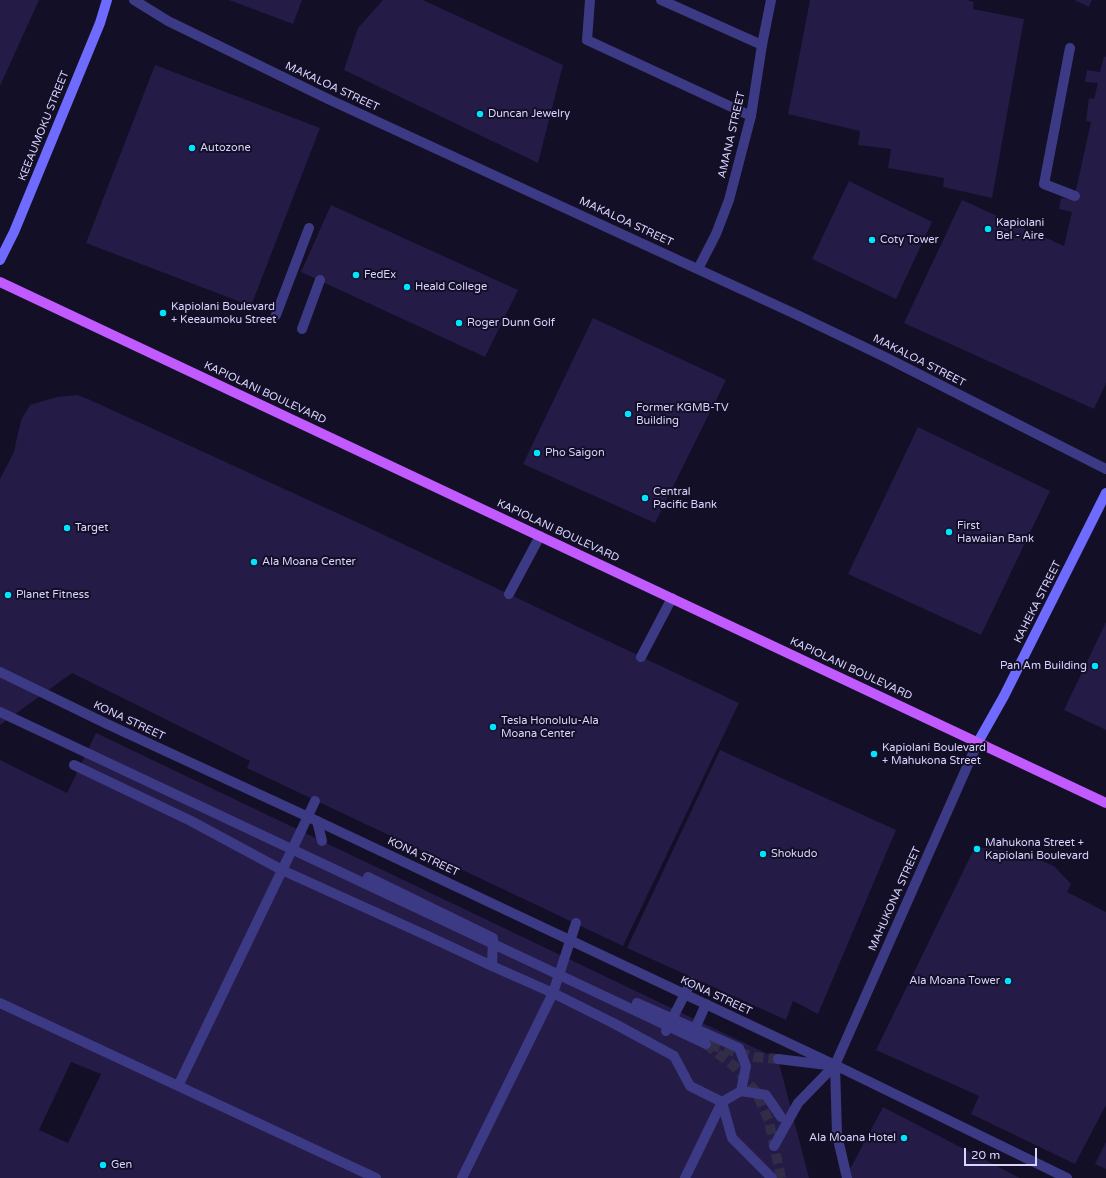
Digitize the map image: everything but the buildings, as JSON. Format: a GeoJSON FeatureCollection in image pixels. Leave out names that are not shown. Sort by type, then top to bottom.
{"type":"FeatureCollection","features":[{"type":"Feature","properties":{"kind":"main road","name":"KEEAUMOKU STREET"},"geometry":{"type":"LineString","coordinates":[[0,260],[23,211],[100,23],[107,0]]}},
{"type":"Feature","properties":{"kind":"main road","name":"KAPIOLANI BOULEVARD"},"geometry":{"type":"LineString","coordinates":[[0,282],[1106,803]]}},
{"type":"Feature","properties":{"kind":"main road","name":"KAHEKA STREET"},"geometry":{"type":"LineString","coordinates":[[978,742],[1004,696],[1106,493]]}},
{"type":"Feature","properties":{"kind":"street","name":"MAKALOA STREET"},"geometry":{"type":"LineString","coordinates":[[134,0],[168,21],[328,99],[698,269],[887,358],[1106,469]]}},
{"type":"Feature","properties":{"kind":"street"},"geometry":{"type":"LineString","coordinates":[[590,0],[587,40],[750,116]]}},
{"type":"Feature","properties":{"kind":"street"},"geometry":{"type":"LineString","coordinates":[[661,0],[762,45]]}},
{"type":"Feature","properties":{"kind":"street","name":"AMANA STREET"},"geometry":{"type":"LineString","coordinates":[[698,269],[716,234],[729,200],[750,116],[771,0]]}},
{"type":"Feature","properties":{"kind":"street"},"geometry":{"type":"LineString","coordinates":[[1070,48],[1044,184],[1075,196]]}},
{"type":"Feature","properties":{"kind":"street"},"geometry":{"type":"LineString","coordinates":[[276,315],[309,228]]}},
{"type":"Feature","properties":{"kind":"street"},"geometry":{"type":"LineString","coordinates":[[302,329],[320,280]]}},
{"type":"Feature","properties":{"kind":"street"},"geometry":{"type":"LineString","coordinates":[[509,594],[540,536]]}},
{"type":"Feature","properties":{"kind":"street"},"geometry":{"type":"LineString","coordinates":[[641,656],[672,598]]}},
{"type":"Feature","properties":{"kind":"street","name":"KONA STREET"},"geometry":{"type":"LineString","coordinates":[[0,672],[107,724],[317,821],[835,1065],[1067,1178]]}},
{"type":"Feature","properties":{"kind":"street"},"geometry":{"type":"LineString","coordinates":[[0,712],[706,1044]]}},
{"type":"Feature","properties":{"kind":"street","name":"MAHUKONA STREET"},"geometry":{"type":"LineString","coordinates":[[774,1146],[798,1103],[835,1065],[978,742]]}},
{"type":"Feature","properties":{"kind":"street"},"geometry":{"type":"LineString","coordinates":[[74,764],[191,821],[282,870],[553,993],[674,1056],[690,1086],[722,1102],[732,1138],[772,1178]]}},
{"type":"Feature","properties":{"kind":"street"},"geometry":{"type":"LineString","coordinates":[[179,1084],[315,800]]}},
{"type":"Feature","properties":{"kind":"street"},"geometry":{"type":"LineString","coordinates":[[317,821],[322,841]]}},
{"type":"Feature","properties":{"kind":"street"},"geometry":{"type":"LineString","coordinates":[[368,876],[493,938],[492,966]]}},
{"type":"Feature","properties":{"kind":"street"},"geometry":{"type":"LineString","coordinates":[[462,1178],[553,993],[576,923]]}},
{"type":"Feature","properties":{"kind":"street"},"geometry":{"type":"LineString","coordinates":[[666,1031],[692,980]]}},
{"type":"Feature","properties":{"kind":"street"},"geometry":{"type":"LineString","coordinates":[[0,1003],[376,1178]]}},
{"type":"Feature","properties":{"kind":"street"},"geometry":{"type":"LineString","coordinates":[[637,1003],[739,1048],[746,1066],[741,1091]]}},
{"type":"Feature","properties":{"kind":"street"},"geometry":{"type":"LineString","coordinates":[[692,1037],[706,1004]]}},
{"type":"Feature","properties":{"kind":"street","name":"KONA STREET"},"geometry":{"type":"LineString","coordinates":[[778,1059],[835,1065]]}},
{"type":"Feature","properties":{"kind":"street","name":"MAHUKONA STREET"},"geometry":{"type":"LineString","coordinates":[[835,1065],[837,1135],[847,1178]]}},
{"type":"Feature","properties":{"kind":"street"},"geometry":{"type":"LineString","coordinates":[[686,1178],[722,1102],[741,1091],[766,1094],[781,1117]]}},
{"type":"Feature","properties":{"kind":"tunnel"},"geometry":{"type":"LineString","coordinates":[[706,1044],[735,1067],[756,1092],[769,1121],[781,1178]]}},
{"type":"Feature","properties":{"kind":"tunnel"},"geometry":{"type":"LineString","coordinates":[[710,1045],[755,1057],[778,1059]]}},
{"type":"Feature","properties":{"kind":"place","name":"Duncan Jewelry"},"geometry":{"type":"Point","coordinates":[480,114]}},
{"type":"Feature","properties":{"kind":"place","name":"Autozone"},"geometry":{"type":"Point","coordinates":[192,148]}},
{"type":"Feature","properties":{"kind":"place","name":"Kapiolani Bel - Aire"},"geometry":{"type":"Point","coordinates":[988,229]}},
{"type":"Feature","properties":{"kind":"place","name":"Coty Tower"},"geometry":{"type":"Point","coordinates":[872,240]}},
{"type":"Feature","properties":{"kind":"place","name":"FedEx"},"geometry":{"type":"Point","coordinates":[356,275]}},
{"type":"Feature","properties":{"kind":"place","name":"Heald College"},"geometry":{"type":"Point","coordinates":[407,287]}},
{"type":"Feature","properties":{"kind":"place","name":"Kapiolani Boulevard + Keeaumoku Street"},"geometry":{"type":"Point","coordinates":[163,313]}},
{"type":"Feature","properties":{"kind":"place","name":"Roger Dunn Golf"},"geometry":{"type":"Point","coordinates":[459,323]}},
{"type":"Feature","properties":{"kind":"place","name":"Former KGMB-TV Building"},"geometry":{"type":"Point","coordinates":[628,414]}},
{"type":"Feature","properties":{"kind":"place","name":"Pho Saigon"},"geometry":{"type":"Point","coordinates":[537,453]}},
{"type":"Feature","properties":{"kind":"place","name":"Central Pacific Bank"},"geometry":{"type":"Point","coordinates":[645,498]}},
{"type":"Feature","properties":{"kind":"place","name":"Target"},"geometry":{"type":"Point","coordinates":[67,528]}},
{"type":"Feature","properties":{"kind":"place","name":"First Hawaiian Bank"},"geometry":{"type":"Point","coordinates":[949,532]}},
{"type":"Feature","properties":{"kind":"place","name":"Ala Moana Center"},"geometry":{"type":"Point","coordinates":[254,562]}},
{"type":"Feature","properties":{"kind":"place","name":"Planet Fitness"},"geometry":{"type":"Point","coordinates":[8,595]}},
{"type":"Feature","properties":{"kind":"place","name":"Pan Am Building"},"geometry":{"type":"Point","coordinates":[1095,666]}},
{"type":"Feature","properties":{"kind":"place","name":"Tesla Honolulu-Ala Moana Center"},"geometry":{"type":"Point","coordinates":[493,727]}},
{"type":"Feature","properties":{"kind":"place","name":"Kapiolani Boulevard + Mahukona Street"},"geometry":{"type":"Point","coordinates":[874,754]}},
{"type":"Feature","properties":{"kind":"place","name":"Mahukona Street + Kapiolani Boulevard"},"geometry":{"type":"Point","coordinates":[977,849]}},
{"type":"Feature","properties":{"kind":"place","name":"Shokudo"},"geometry":{"type":"Point","coordinates":[763,854]}},
{"type":"Feature","properties":{"kind":"place","name":"Ala Moana Tower"},"geometry":{"type":"Point","coordinates":[1008,981]}},
{"type":"Feature","properties":{"kind":"place","name":"Ala Moana Hotel"},"geometry":{"type":"Point","coordinates":[904,1138]}},
{"type":"Feature","properties":{"kind":"place","name":"Gen"},"geometry":{"type":"Point","coordinates":[103,1165]}}]}
